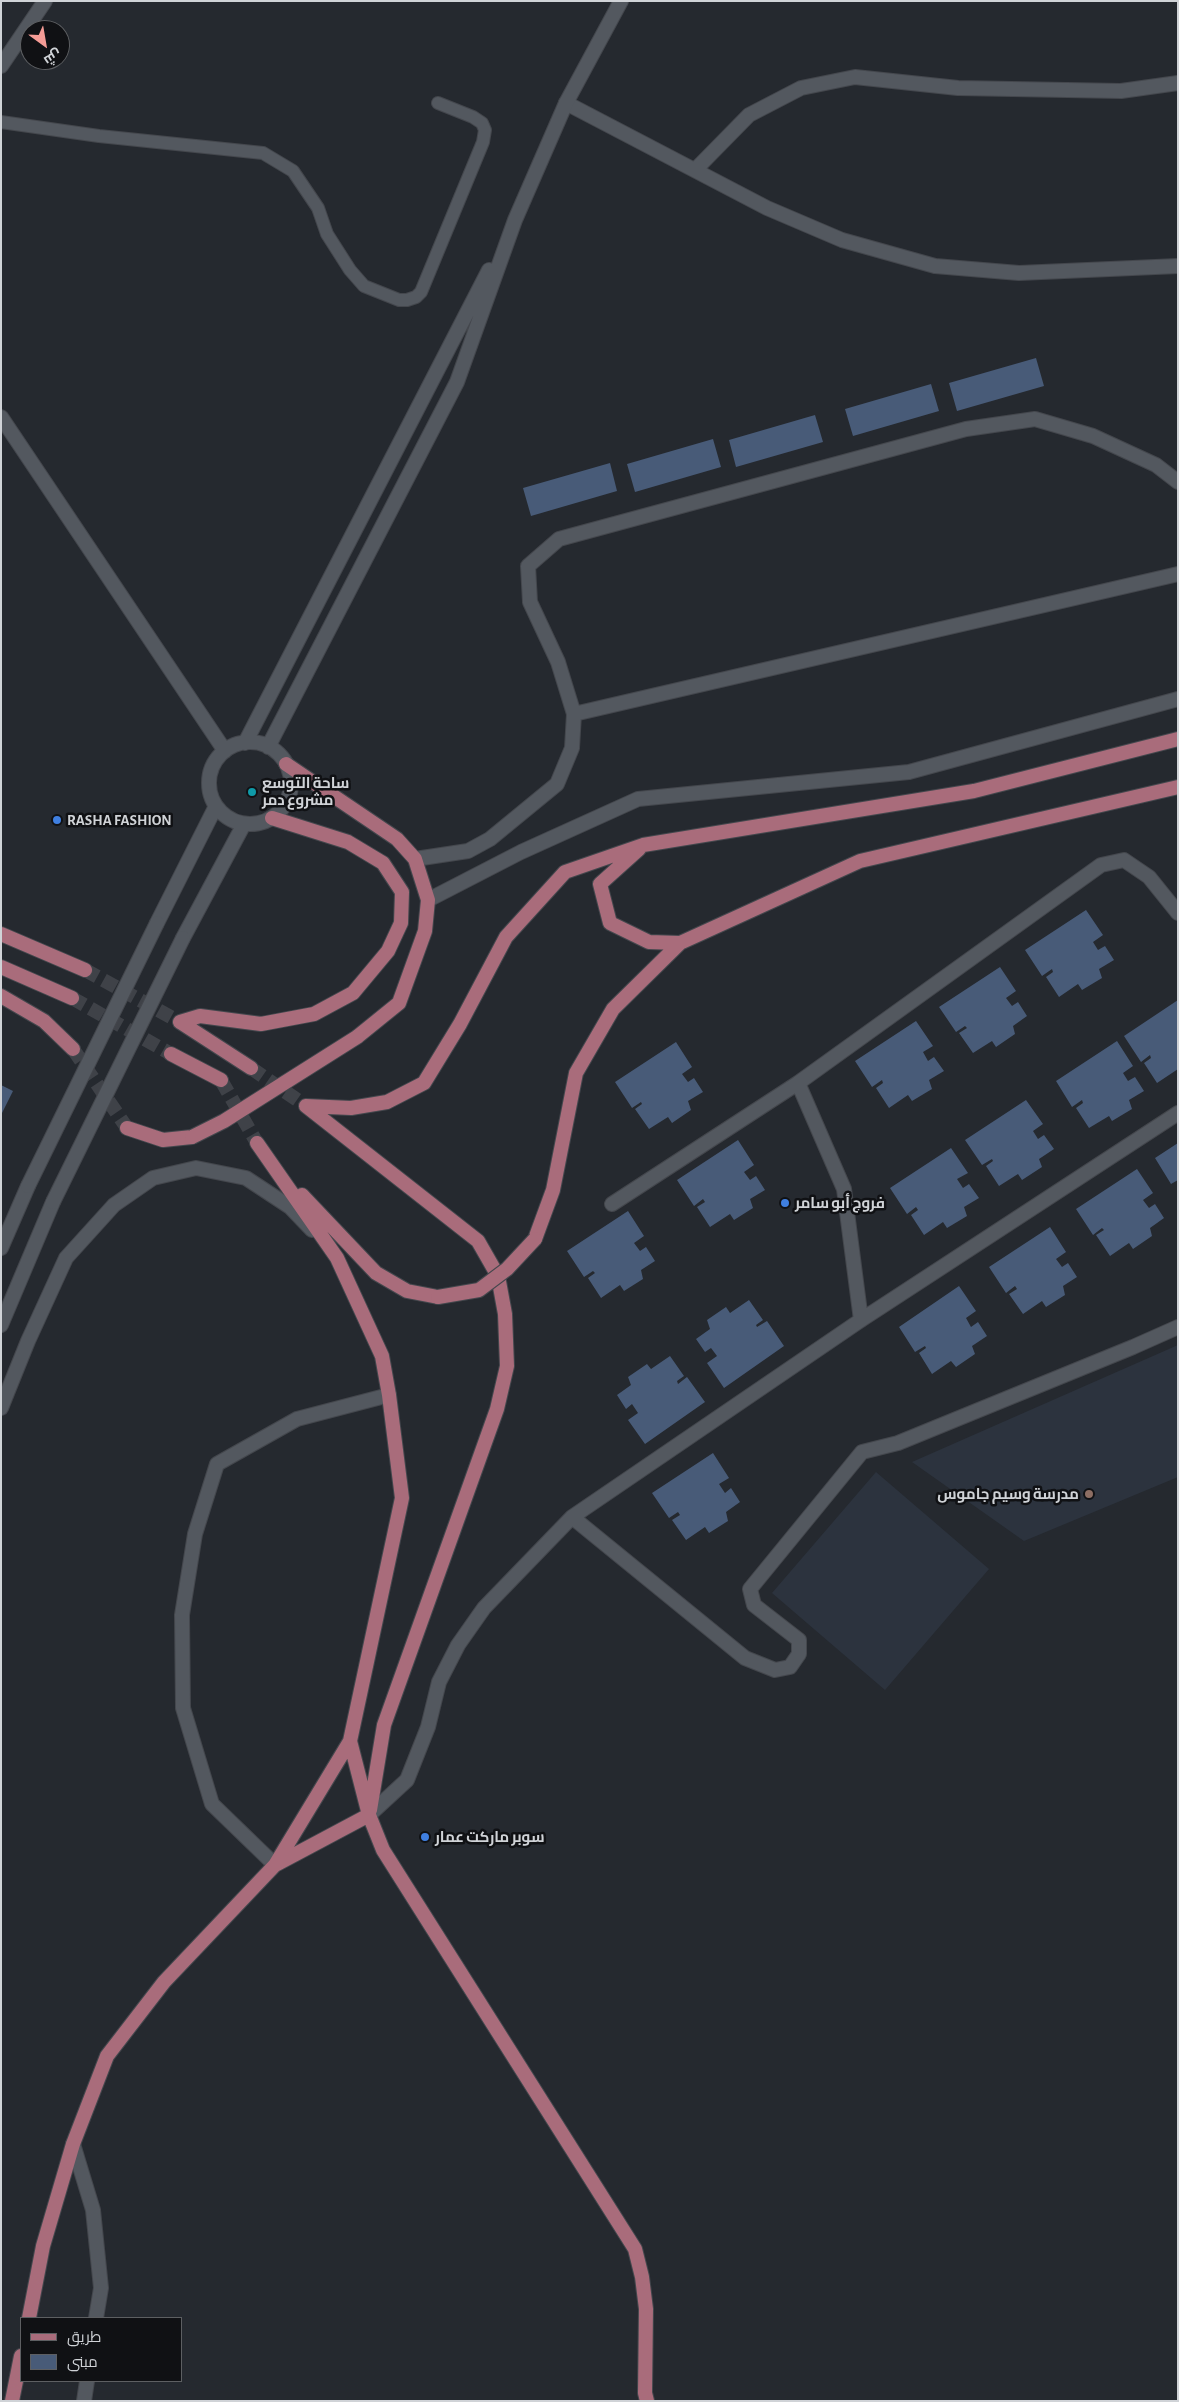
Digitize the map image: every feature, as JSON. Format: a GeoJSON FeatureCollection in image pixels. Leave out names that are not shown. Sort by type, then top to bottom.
{"type":"FeatureCollection","features":[{"type":"Feature","properties":{"kind":"main road"},"geometry":{"type":"LineString","coordinates":[[369,1816],[384,1725],[497,1409],[507,1366],[505,1314],[498,1276],[478,1241],[306,1106],[351,1108],[387,1102],[424,1082],[460,1024],[506,937],[565,872],[643,845],[974,791],[1178,739]]}},
{"type":"Feature","properties":{"kind":"main road"},"geometry":{"type":"LineString","coordinates":[[127,1128],[163,1140],[192,1137],[224,1121],[357,1037],[399,1003],[425,931],[428,900],[415,859],[397,839],[286,764]]}},
{"type":"Feature","properties":{"kind":"main road"},"geometry":{"type":"LineString","coordinates":[[268,1161],[376,1273],[407,1291],[438,1297],[479,1290],[507,1269],[535,1239],[553,1190],[576,1073],[612,1008],[680,943],[860,861],[1178,787]]}},
{"type":"Feature","properties":{"kind":"main road"},"geometry":{"type":"LineString","coordinates":[[251,1068],[180,1022],[200,1016],[261,1024],[314,1014],[354,993],[388,951],[402,923],[402,892],[383,863],[348,842],[272,818]]}},
{"type":"Feature","properties":{"kind":"main road"},"geometry":{"type":"LineString","coordinates":[[643,845],[600,884],[610,923],[649,942],[680,943]]}},
{"type":"Feature","properties":{"kind":"main road"},"geometry":{"type":"LineString","coordinates":[[1,934],[85,970]]}},
{"type":"Feature","properties":{"kind":"main road"},"geometry":{"type":"LineString","coordinates":[[1,967],[72,998]]}},
{"type":"Feature","properties":{"kind":"main road"},"geometry":{"type":"LineString","coordinates":[[1,996],[44,1020],[73,1049]]}},
{"type":"Feature","properties":{"kind":"main road"},"geometry":{"type":"LineString","coordinates":[[171,1054],[221,1080]]}},
{"type":"Feature","properties":{"kind":"main road"},"geometry":{"type":"LineString","coordinates":[[29,2317],[43,2246],[73,2144],[107,2056],[164,1982],[275,1865],[350,1741],[402,1498],[382,1356],[338,1258],[257,1143]]}},
{"type":"Feature","properties":{"kind":"main road"},"geometry":{"type":"LineString","coordinates":[[350,1741],[369,1816],[383,1850],[635,2249],[642,2277],[646,2309],[645,2393],[647,2401]]}},
{"type":"Feature","properties":{"kind":"main road"},"geometry":{"type":"LineString","coordinates":[[275,1865],[369,1816]]}},
{"type":"Feature","properties":{"kind":"main road"},"geometry":{"type":"LineString","coordinates":[[12,2401],[20,2361]]}},
{"type":"Feature","properties":{"kind":"street"},"geometry":{"type":"LineString","coordinates":[[1,66],[45,1]]}},
{"type":"Feature","properties":{"kind":"street"},"geometry":{"type":"LineString","coordinates":[[245,743],[515,220],[566,103],[621,1]]}},
{"type":"Feature","properties":{"kind":"street"},"geometry":{"type":"LineString","coordinates":[[696,169],[750,115],[801,88],[855,77],[958,88],[1121,91],[1178,82]]}},
{"type":"Feature","properties":{"kind":"street"},"geometry":{"type":"LineString","coordinates":[[566,103],[696,169],[766,208],[842,240],[935,266],[1019,273],[1178,266]]}},
{"type":"Feature","properties":{"kind":"street"},"geometry":{"type":"LineString","coordinates":[[268,747],[457,382],[515,220]]}},
{"type":"Feature","properties":{"kind":"street"},"geometry":{"type":"LineString","coordinates":[[1,417],[224,751]]}},
{"type":"Feature","properties":{"kind":"street"},"geometry":{"type":"LineString","coordinates":[[415,859],[468,851],[490,838],[557,784],[572,748],[574,714],[558,662],[530,602],[528,566],[559,539],[966,429],[1035,418],[1093,436],[1156,465],[1178,482]]}},
{"type":"Feature","properties":{"kind":"street"},"geometry":{"type":"LineString","coordinates":[[574,714],[1178,574]]}},
{"type":"Feature","properties":{"kind":"street"},"geometry":{"type":"LineString","coordinates":[[428,900],[521,852],[638,799],[909,772],[1178,699]]}},
{"type":"Feature","properties":{"kind":"street"},"geometry":{"type":"LineString","coordinates":[[245,743],[257,743],[268,747],[279,754],[286,764],[290,775],[291,788],[281,810],[272,818],[254,824],[244,824],[223,815],[211,795],[210,777],[216,760],[224,751],[245,743]]}},
{"type":"Feature","properties":{"kind":"street"},"geometry":{"type":"LineString","coordinates":[[1,1248],[28,1186],[216,806]]}},
{"type":"Feature","properties":{"kind":"street"},"geometry":{"type":"LineString","coordinates":[[2,1323],[53,1202],[183,938],[244,824]]}},
{"type":"Feature","properties":{"kind":"street"},"geometry":{"type":"LineString","coordinates":[[612,1204],[798,1083],[1101,865],[1124,860],[1149,877],[1178,913]]}},
{"type":"Feature","properties":{"kind":"street"},"geometry":{"type":"LineString","coordinates":[[798,1083],[844,1189],[861,1320]]}},
{"type":"Feature","properties":{"kind":"street"},"geometry":{"type":"LineString","coordinates":[[369,1816],[407,1780],[428,1727],[440,1682],[458,1645],[484,1608],[572,1517],[861,1320],[1178,1113]]}},
{"type":"Feature","properties":{"kind":"street"},"geometry":{"type":"LineString","coordinates":[[1,1408],[28,1341],[66,1258],[114,1205],[153,1178],[196,1168],[246,1178],[290,1206],[338,1258]]}},
{"type":"Feature","properties":{"kind":"street"},"geometry":{"type":"LineString","coordinates":[[572,1517],[745,1658],[774,1670],[790,1667],[799,1654],[799,1640],[754,1605],[750,1590],[862,1452],[898,1443],[1124,1351],[1178,1327]]}},
{"type":"Feature","properties":{"kind":"street"},"geometry":{"type":"LineString","coordinates":[[275,1865],[212,1804],[183,1708],[182,1615],[195,1534],[217,1464],[296,1419],[389,1395]]}},
{"type":"Feature","properties":{"kind":"street"},"geometry":{"type":"LineString","coordinates":[[73,2144],[93,2210],[101,2288],[96,2317]]}},
{"type":"Feature","properties":{"kind":"street"},"geometry":{"type":"LineString","coordinates":[[84,2401],[87,2382]]}},
{"type":"Feature","properties":{"kind":"lane"},"geometry":{"type":"LineString","coordinates":[[1,122],[99,136],[263,152],[293,172],[318,208],[327,234],[350,270],[364,286],[399,300],[408,300],[416,298],[421,292],[482,142],[484,130],[482,123],[473,117],[438,103]]}},
{"type":"Feature","properties":{"kind":"shaded area"},"geometry":{"type":"Polygon","coordinates":[[[1178,1345],[1178,1477],[1024,1541],[912,1462],[1178,1345]]]}},
{"type":"Feature","properties":{"kind":"shaded area"},"geometry":{"type":"Polygon","coordinates":[[[876,1472],[989,1569],[885,1690],[772,1593],[876,1472]]]}},
{"type":"Feature","properties":{"kind":"building"},"geometry":{"type":"Polygon","coordinates":[[[1036,358],[1044,386],[957,411],[949,383],[1036,358]]]}},
{"type":"Feature","properties":{"kind":"building"},"geometry":{"type":"Polygon","coordinates":[[[931,384],[939,411],[853,436],[845,409],[931,384]]]}},
{"type":"Feature","properties":{"kind":"building"},"geometry":{"type":"Polygon","coordinates":[[[815,415],[823,442],[736,467],[729,440],[815,415]]]}},
{"type":"Feature","properties":{"kind":"building"},"geometry":{"type":"Polygon","coordinates":[[[713,439],[721,467],[635,492],[627,464],[713,439]]]}},
{"type":"Feature","properties":{"kind":"building"},"geometry":{"type":"Polygon","coordinates":[[[610,463],[617,491],[531,516],[523,488],[610,463]]]}},
{"type":"Feature","properties":{"kind":"building"},"geometry":{"type":"Polygon","coordinates":[[[1086,910],[1103,935],[1093,942],[1098,950],[1105,946],[1114,960],[1099,969],[1102,978],[1082,990],[1078,984],[1059,997],[1046,977],[1053,972],[1052,969],[1042,976],[1025,950],[1086,910]]]}},
{"type":"Feature","properties":{"kind":"building"},"geometry":{"type":"Polygon","coordinates":[[[1000,967],[1016,991],[1006,998],[1012,1006],[1018,1002],[1027,1016],[1013,1026],[1015,1034],[996,1047],[992,1041],[973,1053],[959,1033],[967,1028],[965,1026],[956,1032],[939,1007],[1000,967]]]}},
{"type":"Feature","properties":{"kind":"building"},"geometry":{"type":"Polygon","coordinates":[[[1178,1000],[1178,1069],[1157,1083],[1144,1063],[1151,1058],[1150,1055],[1141,1062],[1124,1036],[1178,1000]]]}},
{"type":"Feature","properties":{"kind":"building"},"geometry":{"type":"Polygon","coordinates":[[[916,1021],[933,1046],[923,1052],[928,1061],[934,1057],[944,1071],[929,1080],[932,1089],[912,1101],[908,1095],[889,1108],[876,1088],[883,1083],[882,1080],[872,1087],[855,1061],[916,1021]]]}},
{"type":"Feature","properties":{"kind":"building"},"geometry":{"type":"Polygon","coordinates":[[[1117,1041],[1133,1066],[1123,1073],[1128,1081],[1135,1077],[1144,1091],[1129,1100],[1132,1109],[1112,1121],[1109,1116],[1089,1128],[1076,1108],[1083,1103],[1082,1100],[1072,1107],[1056,1081],[1117,1041]]]}},
{"type":"Feature","properties":{"kind":"building"},"geometry":{"type":"Polygon","coordinates":[[[676,1042],[692,1067],[682,1074],[688,1082],[694,1078],[703,1092],[688,1101],[691,1110],[672,1123],[668,1117],[649,1129],[635,1109],[642,1104],[641,1102],[632,1108],[615,1082],[676,1042]]]}},
{"type":"Feature","properties":{"kind":"building"},"geometry":{"type":"Polygon","coordinates":[[[1,1085],[13,1091],[1,1115],[1,1085]]]}},
{"type":"Feature","properties":{"kind":"building"},"geometry":{"type":"Polygon","coordinates":[[[1026,1100],[1043,1124],[1033,1131],[1038,1139],[1044,1135],[1054,1149],[1039,1159],[1042,1167],[1022,1180],[1018,1174],[999,1186],[986,1166],[993,1161],[992,1159],[982,1165],[965,1140],[1026,1100]]]}},
{"type":"Feature","properties":{"kind":"building"},"geometry":{"type":"Polygon","coordinates":[[[738,1140],[754,1165],[744,1172],[750,1180],[756,1176],[765,1190],[750,1199],[753,1208],[734,1220],[730,1214],[710,1227],[697,1207],[705,1202],[703,1199],[694,1206],[677,1180],[738,1140]]]}},
{"type":"Feature","properties":{"kind":"building"},"geometry":{"type":"Polygon","coordinates":[[[1178,1143],[1178,1180],[1171,1184],[1155,1158],[1178,1143]]]}},
{"type":"Feature","properties":{"kind":"building"},"geometry":{"type":"Polygon","coordinates":[[[951,1148],[968,1173],[957,1179],[963,1188],[969,1184],[979,1198],[964,1207],[967,1216],[947,1228],[943,1222],[924,1235],[911,1215],[918,1210],[916,1207],[907,1214],[890,1188],[951,1148]]]}},
{"type":"Feature","properties":{"kind":"building"},"geometry":{"type":"Polygon","coordinates":[[[1137,1169],[1153,1193],[1143,1200],[1149,1208],[1155,1204],[1164,1218],[1150,1228],[1152,1236],[1133,1249],[1129,1243],[1110,1256],[1096,1235],[1104,1230],[1102,1228],[1093,1235],[1076,1209],[1137,1169]]]}},
{"type":"Feature","properties":{"kind":"building"},"geometry":{"type":"Polygon","coordinates":[[[628,1211],[644,1236],[634,1243],[640,1251],[646,1247],[655,1261],[641,1270],[643,1279],[624,1291],[620,1285],[601,1298],[588,1278],[595,1273],[593,1271],[584,1277],[567,1251],[628,1211]]]}},
{"type":"Feature","properties":{"kind":"building"},"geometry":{"type":"Polygon","coordinates":[[[1050,1227],[1066,1252],[1056,1259],[1062,1267],[1068,1263],[1077,1277],[1063,1286],[1065,1295],[1046,1307],[1042,1301],[1023,1314],[1009,1294],[1017,1289],[1015,1286],[1006,1293],[989,1267],[1050,1227]]]}},
{"type":"Feature","properties":{"kind":"building"},"geometry":{"type":"Polygon","coordinates":[[[959,1286],[976,1311],[966,1318],[971,1327],[978,1322],[987,1336],[972,1346],[975,1354],[956,1367],[951,1361],[932,1374],[919,1353],[926,1348],[925,1346],[915,1352],[899,1327],[959,1286]]]}},
{"type":"Feature","properties":{"kind":"building"},"geometry":{"type":"Polygon","coordinates":[[[749,1300],[763,1320],[756,1325],[757,1327],[767,1321],[784,1346],[724,1388],[707,1363],[717,1356],[711,1348],[705,1352],[696,1339],[710,1329],[707,1320],[726,1307],[730,1313],[749,1300]]]}},
{"type":"Feature","properties":{"kind":"building"},"geometry":{"type":"Polygon","coordinates":[[[670,1356],[684,1376],[677,1381],[678,1384],[687,1377],[705,1402],[645,1444],[628,1420],[638,1413],[632,1404],[626,1409],[617,1395],[631,1385],[628,1377],[647,1364],[651,1369],[670,1356]]]}},
{"type":"Feature","properties":{"kind":"building"},"geometry":{"type":"Polygon","coordinates":[[[713,1453],[729,1478],[719,1484],[725,1493],[731,1488],[740,1502],[726,1512],[728,1521],[709,1533],[705,1527],[686,1540],[672,1520],[680,1515],[678,1512],[669,1518],[652,1493],[713,1453]]]}},
{"type":"Feature","properties":{"kind":"tunnel"},"geometry":{"type":"LineString","coordinates":[[85,970],[180,1022]]}},
{"type":"Feature","properties":{"kind":"tunnel"},"geometry":{"type":"LineString","coordinates":[[72,998],[171,1054]]}},
{"type":"Feature","properties":{"kind":"tunnel"},"geometry":{"type":"LineString","coordinates":[[73,1049],[127,1128]]}},
{"type":"Feature","properties":{"kind":"tunnel"},"geometry":{"type":"LineString","coordinates":[[251,1068],[306,1106]]}},
{"type":"Feature","properties":{"kind":"tunnel"},"geometry":{"type":"LineString","coordinates":[[221,1080],[257,1143]]}},
{"type":"Feature","properties":{"kind":"place","name":"ساحة التوسع مشروع دمر"},"geometry":{"type":"Point","coordinates":[252,792]}},
{"type":"Feature","properties":{"kind":"place","name":"RASHA FASHION"},"geometry":{"type":"Point","coordinates":[57,820]}},
{"type":"Feature","properties":{"kind":"place","name":"فروج أبو سامر"},"geometry":{"type":"Point","coordinates":[785,1203]}},
{"type":"Feature","properties":{"kind":"place","name":"مدرسة وسيم جاموس"},"geometry":{"type":"Point","coordinates":[1089,1494]}},
{"type":"Feature","properties":{"kind":"place","name":"سوبر ماركت عمار"},"geometry":{"type":"Point","coordinates":[425,1837]}}]}
